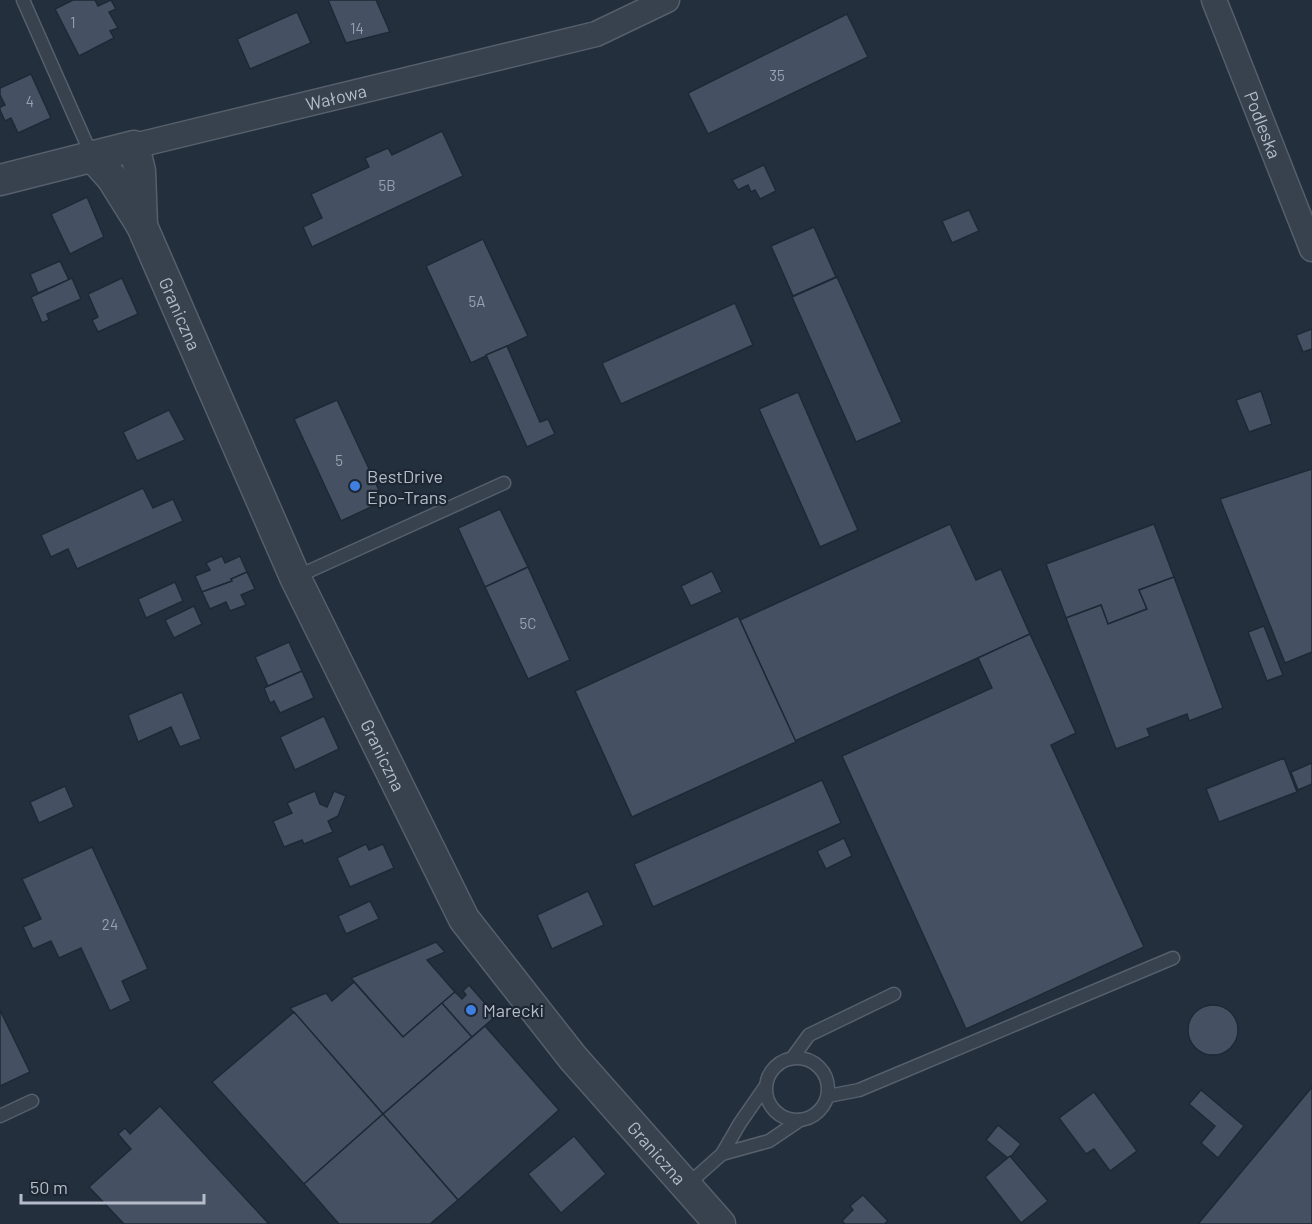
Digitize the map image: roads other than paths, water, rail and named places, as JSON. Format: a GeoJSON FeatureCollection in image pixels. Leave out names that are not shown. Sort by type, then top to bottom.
{"type":"FeatureCollection","features":[{"type":"Feature","properties":{"kind":"street","name":"Wałowa"},"geometry":{"type":"LineString","coordinates":[[0,180],[596,34],[667,0]]}},
{"type":"Feature","properties":{"kind":"street","name":"Podleska"},"geometry":{"type":"LineString","coordinates":[[1214,0],[1312,249]]}},
{"type":"Feature","properties":{"kind":"street"},"geometry":{"type":"LineString","coordinates":[[134,146],[142,189],[142,226]]}},
{"type":"Feature","properties":{"kind":"street"},"geometry":{"type":"LineString","coordinates":[[92,156],[112,178],[142,226]]}},
{"type":"Feature","properties":{"kind":"street","name":"Graniczna"},"geometry":{"type":"LineString","coordinates":[[142,226],[295,578],[464,919],[573,1058],[720,1224]]}},
{"type":"Feature","properties":{"kind":"lane"},"geometry":{"type":"LineString","coordinates":[[23,0],[92,156]]}},
{"type":"Feature","properties":{"kind":"lane"},"geometry":{"type":"LineString","coordinates":[[295,578],[504,483]]}},
{"type":"Feature","properties":{"kind":"lane"},"geometry":{"type":"LineString","coordinates":[[828,1096],[859,1090],[1173,958]]}},
{"type":"Feature","properties":{"kind":"lane"},"geometry":{"type":"LineString","coordinates":[[793,1057],[809,1035],[894,994]]}},
{"type":"Feature","properties":{"kind":"lane"},"geometry":{"type":"LineString","coordinates":[[686,1186],[722,1154],[740,1123],[765,1088],[774,1067],[782,1061],[793,1057],[814,1062],[822,1069],[829,1087],[828,1096],[818,1113],[800,1120],[791,1120],[772,1108],[765,1088]]}},
{"type":"Feature","properties":{"kind":"lane"},"geometry":{"type":"LineString","coordinates":[[0,1116],[32,1101]]}},
{"type":"Feature","properties":{"kind":"lane"},"geometry":{"type":"LineString","coordinates":[[722,1154],[769,1141],[800,1120]]}},
{"type":"Feature","properties":{"kind":"place","name":"BestDrive Epo-Trans"},"geometry":{"type":"Point","coordinates":[355,486]}},
{"type":"Feature","properties":{"kind":"place","name":"Marecki"},"geometry":{"type":"Point","coordinates":[471,1010]}}]}
